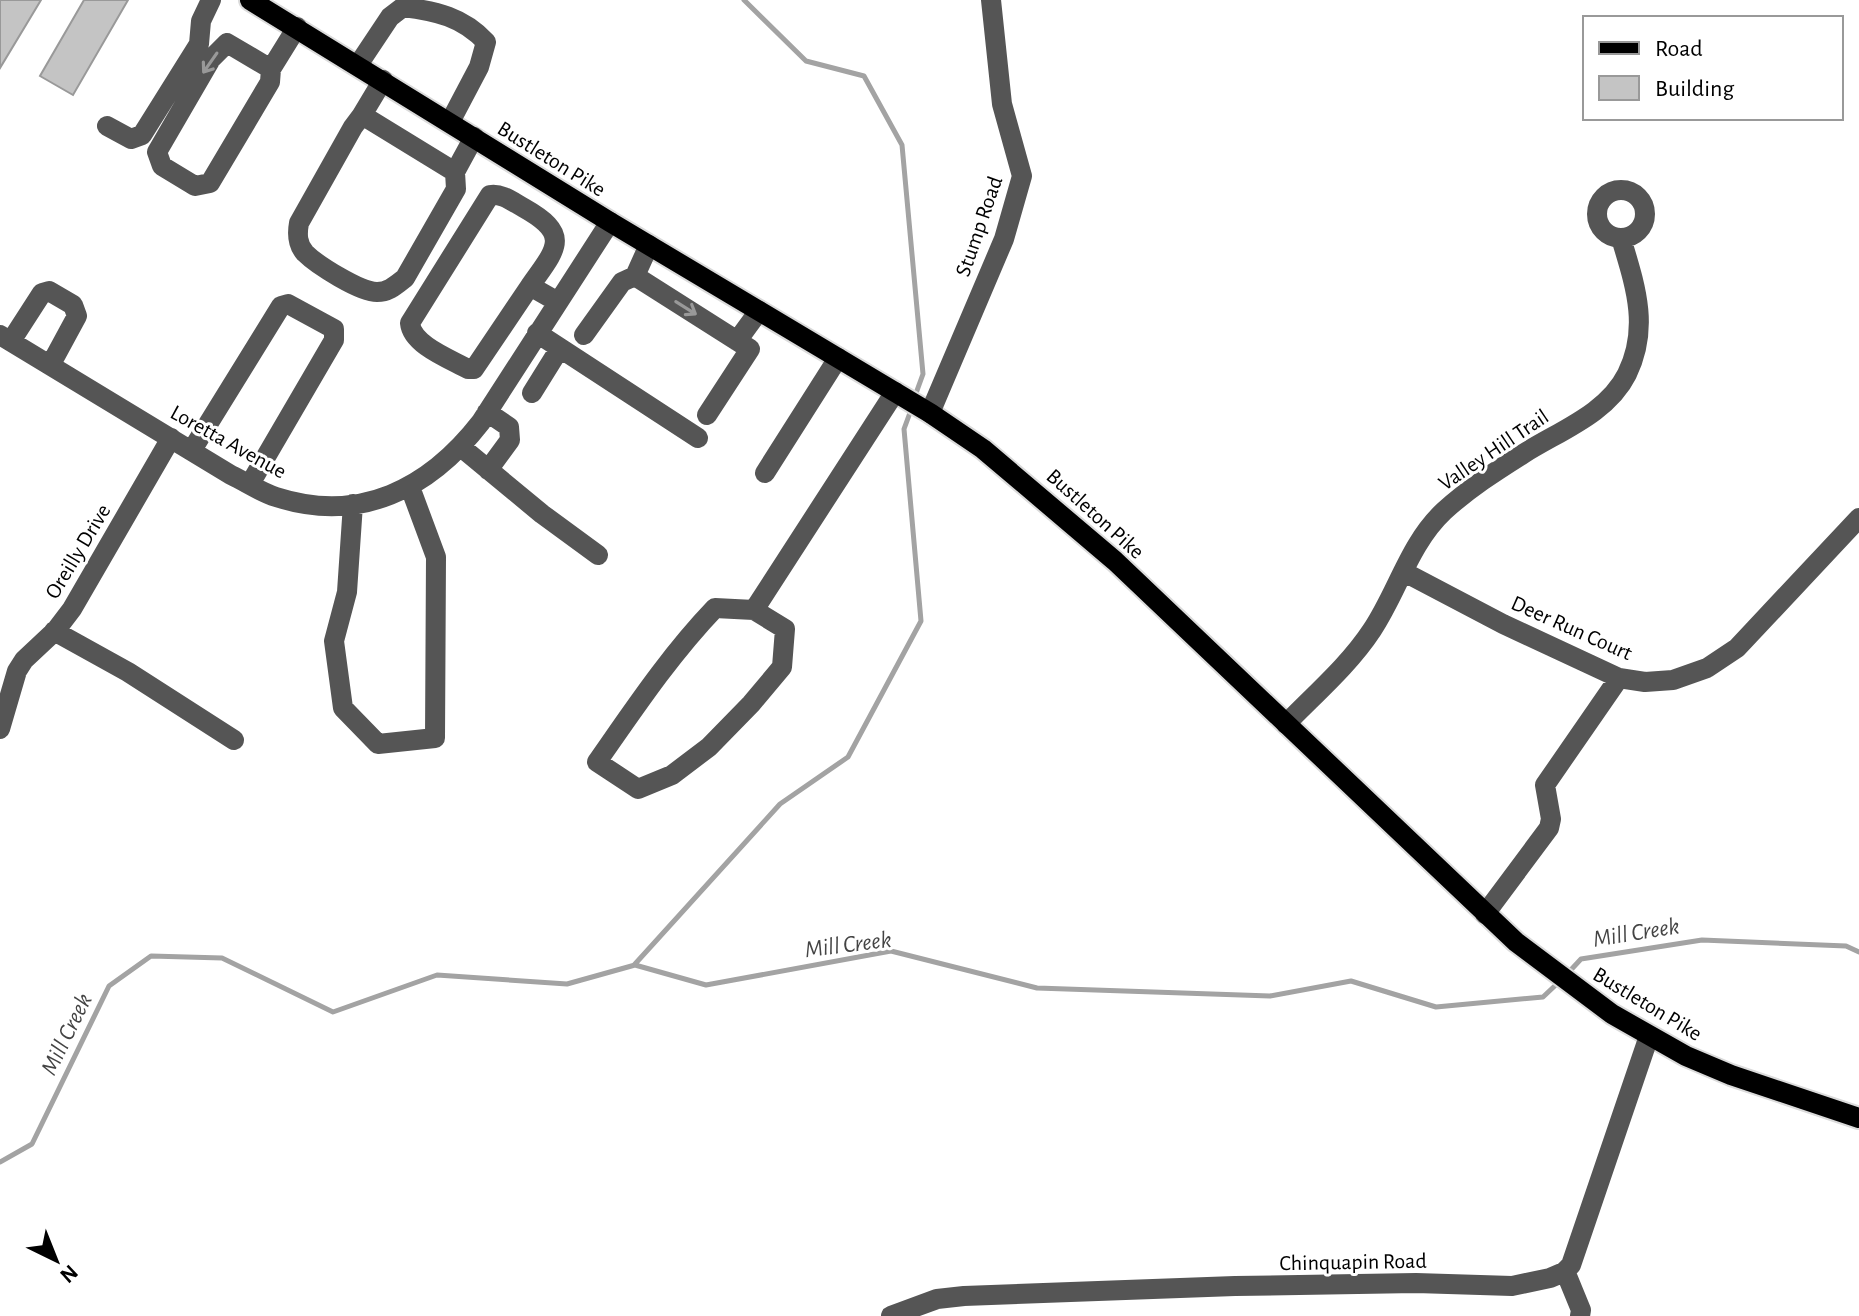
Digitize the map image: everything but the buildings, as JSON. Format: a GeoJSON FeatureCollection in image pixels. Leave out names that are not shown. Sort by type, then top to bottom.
{"type":"FeatureCollection","features":[{"type":"Feature","properties":{"kind":"main road","name":"Bustleton Pike"},"geometry":{"type":"LineString","coordinates":[[250,0],[610,222],[914,403],[983,449],[1033,488],[1115,561],[1485,914],[1572,986],[1649,1036],[1731,1075],[1859,1118]]}},
{"type":"Feature","properties":{"kind":"street"},"geometry":{"type":"LineString","coordinates":[[107,126],[131,139],[142,135],[199,44],[201,21],[211,0]]}},
{"type":"Feature","properties":{"kind":"street","name":"Stump Road"},"geometry":{"type":"LineString","coordinates":[[754,610],[914,403],[1004,239],[1022,176],[1002,104],[991,0]]}},
{"type":"Feature","properties":{"kind":"street"},"geometry":{"type":"LineString","coordinates":[[358,65],[390,17],[403,7],[431,11],[473,28],[486,42],[479,67],[450,122]]}},
{"type":"Feature","properties":{"kind":"street"},"geometry":{"type":"LineString","coordinates":[[271,69],[227,43],[211,59],[157,152],[162,166],[195,186],[210,183],[270,82],[271,69],[297,27]]}},
{"type":"Feature","properties":{"kind":"street"},"geometry":{"type":"LineString","coordinates":[[383,80],[299,223],[297,237],[304,252],[361,289],[377,292],[392,289],[405,278],[456,189],[455,172],[474,137]]}},
{"type":"Feature","properties":{"kind":"street"},"geometry":{"type":"LineString","coordinates":[[362,115],[455,172]]}},
{"type":"Feature","properties":{"kind":"street"},"geometry":{"type":"LineString","coordinates":[[498,194],[538,216],[551,226],[557,238],[555,251],[530,286],[474,369],[468,369],[418,339],[411,331],[410,323],[490,195],[498,194]]}},
{"type":"Feature","properties":{"kind":"street","name":"Loretta Avenue"},"geometry":{"type":"LineString","coordinates":[[5,338],[250,484],[286,500],[311,505],[353,504],[387,497],[410,487],[461,447],[610,222]]}},
{"type":"Feature","properties":{"kind":"street","name":"Valley Hill Trail"},"geometry":{"type":"LineString","coordinates":[[1286,724],[1355,653],[1383,612],[1413,548],[1443,512],[1469,490],[1521,455],[1595,410],[1619,388],[1637,347],[1641,324],[1639,300],[1621,238]]}},
{"type":"Feature","properties":{"kind":"street"},"geometry":{"type":"LineString","coordinates":[[584,335],[622,282],[635,276],[649,245]]}},
{"type":"Feature","properties":{"kind":"street"},"geometry":{"type":"LineString","coordinates":[[635,276],[750,349],[707,415]]}},
{"type":"Feature","properties":{"kind":"street"},"geometry":{"type":"LineString","coordinates":[[530,286],[558,302]]}},
{"type":"Feature","properties":{"kind":"street"},"geometry":{"type":"LineString","coordinates":[[5,338],[42,293],[49,291],[77,310],[77,316],[51,364]]}},
{"type":"Feature","properties":{"kind":"street"},"geometry":{"type":"LineString","coordinates":[[192,450],[281,306],[288,304],[334,329],[334,340],[250,484]]}},
{"type":"Feature","properties":{"kind":"street"},"geometry":{"type":"LineString","coordinates":[[737,341],[759,311]]}},
{"type":"Feature","properties":{"kind":"street"},"geometry":{"type":"LineString","coordinates":[[537,333],[698,438]]}},
{"type":"Feature","properties":{"kind":"street"},"geometry":{"type":"LineString","coordinates":[[532,393],[560,348]]}},
{"type":"Feature","properties":{"kind":"street"},"geometry":{"type":"LineString","coordinates":[[765,473],[838,358]]}},
{"type":"Feature","properties":{"kind":"street"},"geometry":{"type":"LineString","coordinates":[[487,412],[509,427],[510,440],[488,470]]}},
{"type":"Feature","properties":{"kind":"street","name":"Oreilly Drive"},"geometry":{"type":"LineString","coordinates":[[0,729],[24,660],[72,609],[171,438]]}},
{"type":"Feature","properties":{"kind":"street"},"geometry":{"type":"LineString","coordinates":[[461,447],[598,555]]}},
{"type":"Feature","properties":{"kind":"street"},"geometry":{"type":"LineString","coordinates":[[353,504],[347,592],[334,641],[343,708],[378,744],[435,738],[436,557],[410,487]]}},
{"type":"Feature","properties":{"kind":"street","name":"Deer Run Court"},"geometry":{"type":"LineString","coordinates":[[1404,572],[1503,624],[1619,678],[1645,682],[1673,680],[1699,672],[1737,648],[1859,518]]}},
{"type":"Feature","properties":{"kind":"street"},"geometry":{"type":"LineString","coordinates":[[715,608],[754,610],[785,629],[782,667],[709,747],[672,775],[638,789],[597,762],[681,645],[715,608]]}},
{"type":"Feature","properties":{"kind":"street"},"geometry":{"type":"LineString","coordinates":[[54,631],[128,672],[234,740]]}},
{"type":"Feature","properties":{"kind":"street"},"geometry":{"type":"LineString","coordinates":[[1485,914],[1549,828],[1551,819],[1545,785],[1619,678]]}},
{"type":"Feature","properties":{"kind":"street"},"geometry":{"type":"LineString","coordinates":[[1580,1316],[1581,1310],[1565,1271],[1571,1265],[1649,1036]]}},
{"type":"Feature","properties":{"kind":"street","name":"Chinquapin Road"},"geometry":{"type":"LineString","coordinates":[[891,1316],[937,1299],[964,1296],[1235,1286],[1416,1283],[1512,1286],[1535,1283],[1565,1271]]}},
{"type":"Feature","properties":{"kind":"waterway"},"geometry":{"type":"LineString","coordinates":[[744,0],[806,61],[864,76],[902,145],[923,374],[915,396]]}},
{"type":"Feature","properties":{"kind":"waterway"},"geometry":{"type":"LineString","coordinates":[[635,964],[780,804],[848,757],[921,621],[904,429],[911,410]]}},
{"type":"Feature","properties":{"kind":"waterway","name":"Mill Creek"},"geometry":{"type":"LineString","coordinates":[[1568,973],[1581,959],[1702,940],[1846,946],[1859,952]]}},
{"type":"Feature","properties":{"kind":"waterway","name":"Mill Creek"},"geometry":{"type":"LineString","coordinates":[[0,1162],[32,1144],[109,986],[151,956],[222,958],[333,1012],[437,975],[567,984],[635,965],[706,985],[891,951],[1037,988],[1270,996],[1351,981],[1436,1007],[1543,997],[1561,980]]}}]}
